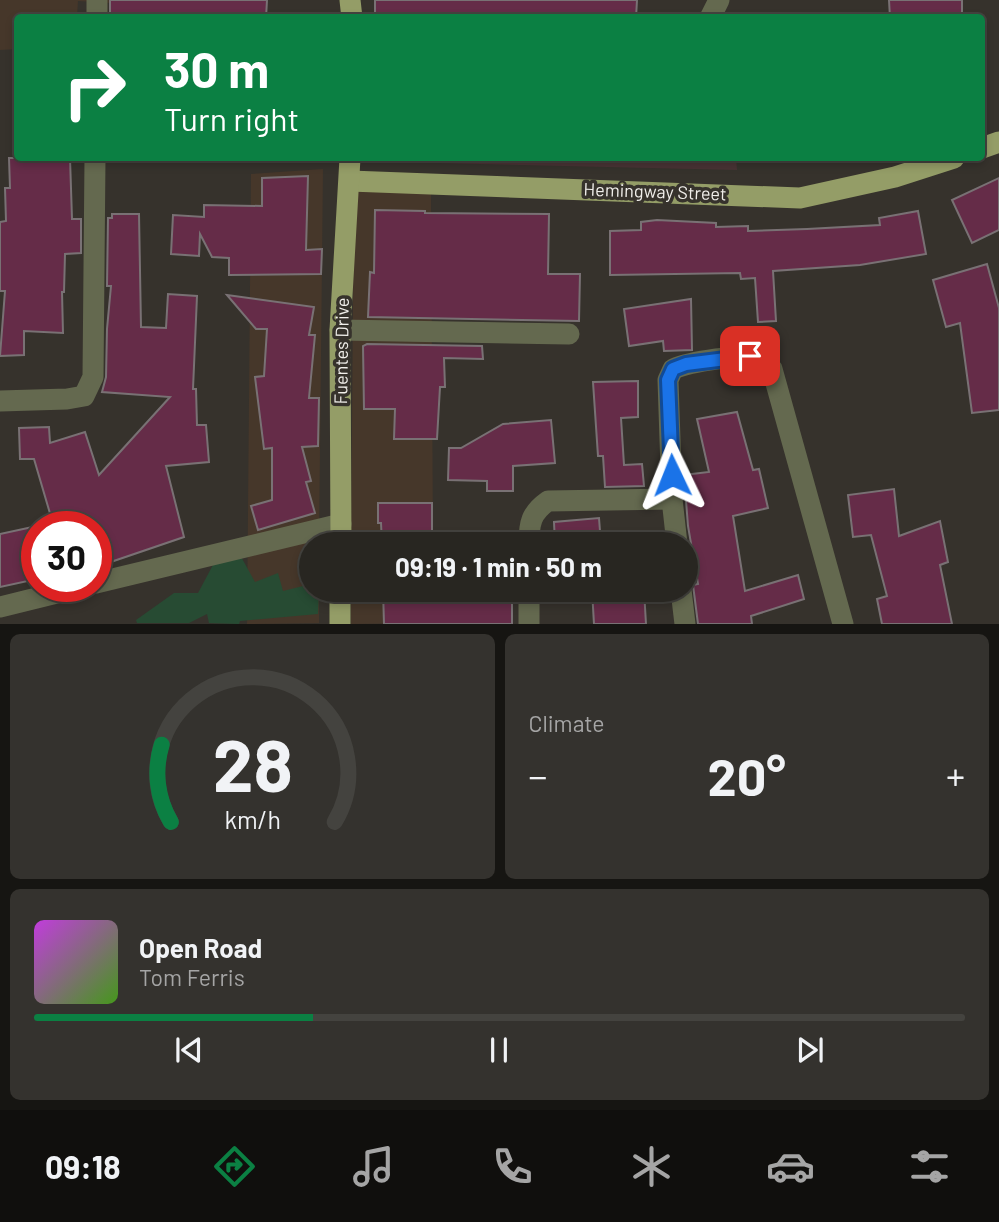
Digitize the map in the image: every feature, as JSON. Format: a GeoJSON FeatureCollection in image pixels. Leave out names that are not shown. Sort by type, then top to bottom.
{"type":"FeatureCollection","features":[{"type":"Feature","properties":{"kind":"main road","name":"Fuentes Drive"},"geometry":{"type":"LineString","coordinates":[[341,532],[340,330],[351,161]]}},
{"type":"Feature","properties":{"kind":"main road","name":"Hemingway Street"},"geometry":{"type":"LineString","coordinates":[[350,181],[800,198],[895,177],[945,161]]}},
{"type":"Feature","properties":{"kind":"main road"},"geometry":{"type":"LineString","coordinates":[[340,602],[340,624]]}},
{"type":"Feature","properties":{"kind":"street"},"geometry":{"type":"LineString","coordinates":[[0,401],[67,400],[84,396],[93,377],[95,161]]}},
{"type":"Feature","properties":{"kind":"street"},"geometry":{"type":"LineString","coordinates":[[340,330],[569,334]]}},
{"type":"Feature","properties":{"kind":"street"},"geometry":{"type":"LineString","coordinates":[[676,532],[668,380],[673,369],[686,364],[750,356],[763,359],[772,369],[843,624]]}},
{"type":"Feature","properties":{"kind":"street"},"geometry":{"type":"LineString","coordinates":[[529,532],[535,510],[548,501],[672,499]]}},
{"type":"Feature","properties":{"kind":"street"},"geometry":{"type":"LineString","coordinates":[[112,580],[299,542]]}},
{"type":"Feature","properties":{"kind":"street"},"geometry":{"type":"LineString","coordinates":[[0,607],[21,602]]}},
{"type":"Feature","properties":{"kind":"street"},"geometry":{"type":"LineString","coordinates":[[529,602],[529,624]]}},
{"type":"Feature","properties":{"kind":"street"},"geometry":{"type":"LineString","coordinates":[[682,602],[685,624]]}},
{"type":"Feature","properties":{"kind":"shaded area"},"geometry":{"type":"Polygon","coordinates":[[[0,0],[143,0],[143,5],[78,1],[77,14],[14,14],[14,49],[0,50],[0,0]]]}},
{"type":"Feature","properties":{"kind":"shaded area"},"geometry":{"type":"Polygon","coordinates":[[[736,161],[737,170],[438,163],[736,161]]]}},
{"type":"Feature","properties":{"kind":"shaded area"},"geometry":{"type":"Polygon","coordinates":[[[323,169],[319,532],[299,532],[299,602],[319,602],[319,623],[247,624],[251,174],[323,169]]]}},
{"type":"Feature","properties":{"kind":"shaded area"},"geometry":{"type":"Polygon","coordinates":[[[354,188],[431,194],[433,532],[351,532],[354,188]]]}},
{"type":"Feature","properties":{"kind":"shaded area"},"geometry":{"type":"Polygon","coordinates":[[[351,602],[433,602],[433,623],[351,624],[351,602]]]}},
{"type":"Feature","properties":{"kind":"green space"},"geometry":{"type":"Polygon","coordinates":[[[239,553],[255,582],[278,573],[283,591],[299,587],[299,602],[318,602],[318,614],[240,621],[239,624],[209,623],[207,614],[189,623],[137,623],[136,620],[174,593],[198,593],[214,563],[239,553]]]}},
{"type":"Feature","properties":{"kind":"building"},"geometry":{"type":"Polygon","coordinates":[[[110,0],[267,0],[266,14],[110,14],[110,0]]]}},
{"type":"Feature","properties":{"kind":"building"},"geometry":{"type":"Polygon","coordinates":[[[375,0],[637,0],[636,14],[375,14],[375,0]]]}},
{"type":"Feature","properties":{"kind":"building"},"geometry":{"type":"Polygon","coordinates":[[[889,0],[962,0],[962,14],[890,14],[889,0]]]}},
{"type":"Feature","properties":{"kind":"building"},"geometry":{"type":"Polygon","coordinates":[[[9,158],[14,158],[14,161],[70,161],[72,219],[81,219],[81,253],[65,254],[63,333],[24,331],[24,355],[0,356],[5,291],[0,291],[0,222],[6,221],[5,188],[10,188],[9,158]]]}},
{"type":"Feature","properties":{"kind":"building"},"geometry":{"type":"Polygon","coordinates":[[[308,176],[306,250],[322,249],[321,274],[229,275],[229,258],[212,257],[200,234],[199,256],[171,254],[173,215],[204,217],[204,205],[262,206],[262,178],[308,176]]]}},
{"type":"Feature","properties":{"kind":"building"},"geometry":{"type":"Polygon","coordinates":[[[999,178],[999,230],[972,243],[952,200],[999,178]]]}},
{"type":"Feature","properties":{"kind":"building"},"geometry":{"type":"Polygon","coordinates":[[[375,210],[549,214],[548,274],[580,274],[579,321],[368,317],[370,272],[374,273],[375,210]]]}},
{"type":"Feature","properties":{"kind":"building"},"geometry":{"type":"Polygon","coordinates":[[[918,211],[926,254],[860,265],[773,271],[776,321],[758,322],[755,278],[741,279],[740,273],[610,275],[610,231],[641,230],[641,222],[657,220],[716,223],[716,227],[748,226],[748,231],[807,229],[880,225],[879,218],[918,211]]]}},
{"type":"Feature","properties":{"kind":"building"},"geometry":{"type":"Polygon","coordinates":[[[112,214],[139,214],[141,327],[166,328],[168,294],[197,296],[193,389],[196,389],[197,425],[206,425],[209,462],[166,466],[184,537],[112,562],[112,511],[49,511],[34,459],[20,459],[19,428],[49,427],[50,443],[85,432],[99,475],[170,397],[102,392],[106,377],[111,286],[107,286],[108,218],[112,218],[112,214]]]}},
{"type":"Feature","properties":{"kind":"building"},"geometry":{"type":"Polygon","coordinates":[[[987,264],[999,308],[999,410],[972,413],[960,323],[946,327],[933,280],[987,264]]]}},
{"type":"Feature","properties":{"kind":"building"},"geometry":{"type":"Polygon","coordinates":[[[227,295],[314,307],[309,335],[315,335],[309,398],[319,398],[318,446],[302,447],[311,481],[306,482],[315,513],[258,530],[251,506],[272,500],[272,448],[264,449],[255,377],[264,376],[267,329],[256,329],[227,295]]]}},
{"type":"Feature","properties":{"kind":"building"},"geometry":{"type":"Polygon","coordinates":[[[691,299],[692,350],[664,351],[663,341],[629,346],[624,309],[691,299]]]}},
{"type":"Feature","properties":{"kind":"building"},"geometry":{"type":"Polygon","coordinates":[[[363,346],[482,346],[483,359],[444,358],[445,387],[440,387],[437,439],[394,439],[395,409],[364,409],[363,346]]]}},
{"type":"Feature","properties":{"kind":"building"},"geometry":{"type":"Polygon","coordinates":[[[638,381],[638,417],[621,418],[624,465],[642,464],[644,486],[605,487],[603,456],[598,456],[593,382],[638,381]]]}},
{"type":"Feature","properties":{"kind":"building"},"geometry":{"type":"Polygon","coordinates":[[[737,412],[753,470],[759,469],[768,508],[733,516],[745,591],[798,575],[804,599],[751,616],[752,624],[698,624],[695,602],[698,602],[698,532],[689,532],[684,475],[709,472],[697,419],[737,412]]]}},
{"type":"Feature","properties":{"kind":"building"},"geometry":{"type":"Polygon","coordinates":[[[551,420],[555,463],[513,466],[513,491],[487,491],[487,481],[448,480],[449,448],[461,448],[503,424],[551,420]]]}},
{"type":"Feature","properties":{"kind":"building"},"geometry":{"type":"Polygon","coordinates":[[[894,489],[899,536],[940,521],[948,562],[940,565],[952,624],[882,624],[877,599],[887,596],[871,535],[853,537],[848,495],[894,489]]]}},
{"type":"Feature","properties":{"kind":"building"},"geometry":{"type":"Polygon","coordinates":[[[378,503],[432,503],[432,532],[381,532],[381,523],[378,523],[378,503]]]}},
{"type":"Feature","properties":{"kind":"building"},"geometry":{"type":"Polygon","coordinates":[[[599,518],[600,532],[554,532],[554,522],[599,518]]]}},
{"type":"Feature","properties":{"kind":"building"},"geometry":{"type":"Polygon","coordinates":[[[21,529],[21,582],[0,587],[0,534],[21,529]]]}},
{"type":"Feature","properties":{"kind":"building"},"geometry":{"type":"Polygon","coordinates":[[[383,602],[512,602],[512,624],[384,624],[383,602]]]}},
{"type":"Feature","properties":{"kind":"building"},"geometry":{"type":"Polygon","coordinates":[[[593,602],[645,602],[646,624],[594,624],[593,602]]]}},
{"type":"Feature","properties":{"kind":"route"},"geometry":{"type":"LineString","coordinates":[[672,475],[668,380],[673,369],[686,364],[750,356]]}}]}
